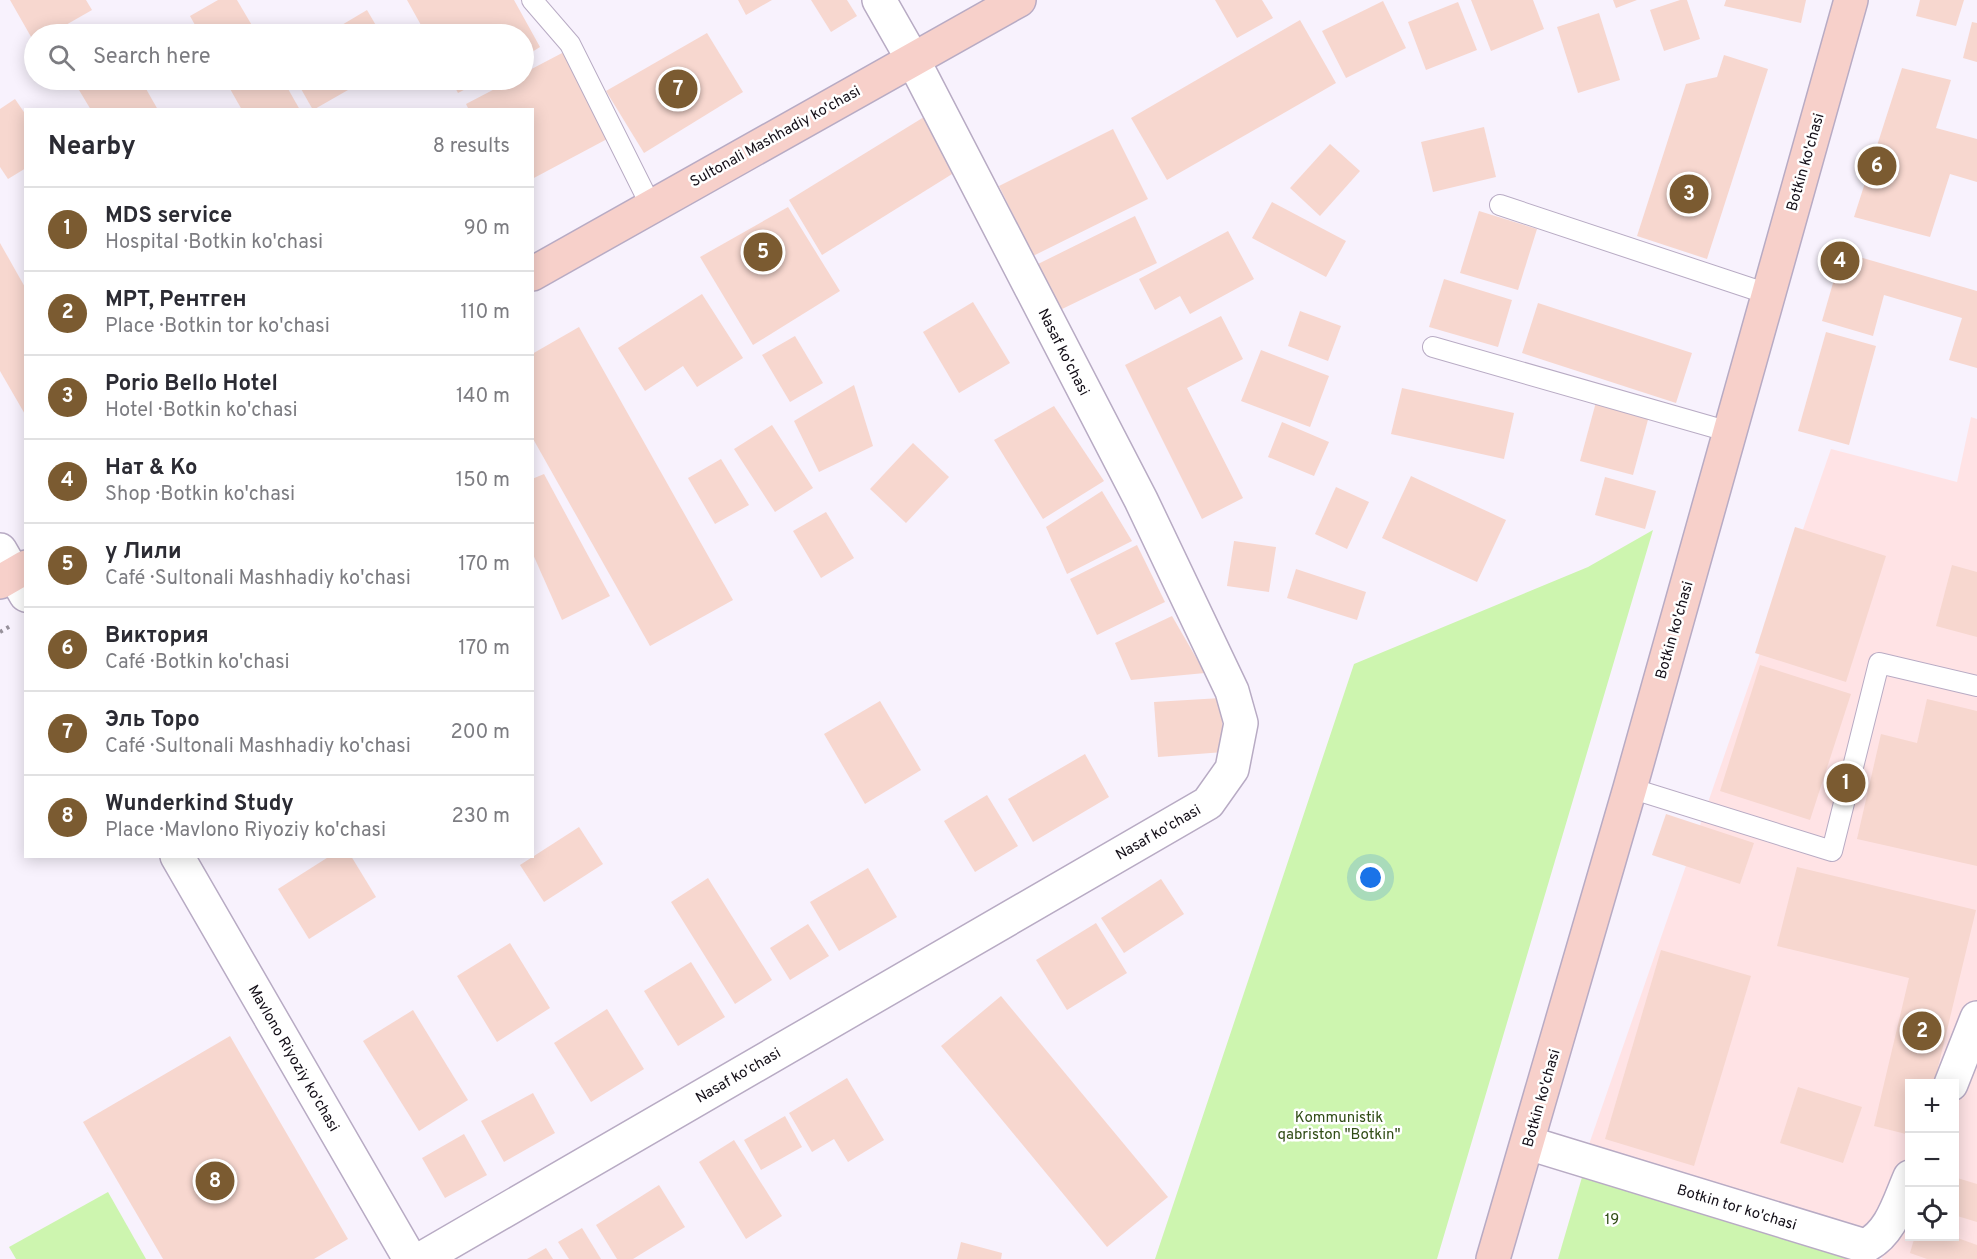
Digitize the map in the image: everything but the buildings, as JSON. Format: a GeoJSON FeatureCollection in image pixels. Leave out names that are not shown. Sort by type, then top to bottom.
{"type":"FeatureCollection","features":[{"type":"Feature","properties":{"kind":"street","name":"Nasaf ko'chasi"},"geometry":{"type":"LineString","coordinates":[[421,1259],[1208,803],[1232,769],[1241,723],[1232,691],[1141,500],[912,58],[879,0]]}},
{"type":"Feature","properties":{"kind":"street","name":"Sultonali Mashhadiy ko'chasi"},"geometry":{"type":"LineString","coordinates":[[534,273],[912,58],[1019,0]]}},
{"type":"Feature","properties":{"kind":"street","name":"Botkin ko'chasi"},"geometry":{"type":"LineString","coordinates":[[1493,1259],[1630,788],[1851,0]]}},
{"type":"Feature","properties":{"kind":"street","name":"Mavlono Riyoziy ko'chasi"},"geometry":{"type":"LineString","coordinates":[[178,858],[410,1259]]}},
{"type":"Feature","properties":{"kind":"street"},"geometry":{"type":"LineString","coordinates":[[1954,1079],[1971,1054],[1977,1018]]}},
{"type":"Feature","properties":{"kind":"street","name":"Botkin tor ko'chasi"},"geometry":{"type":"LineString","coordinates":[[1528,1143],[1865,1246],[1877,1240],[1890,1223],[1906,1187]]}},
{"type":"Feature","properties":{"kind":"lane"},"geometry":{"type":"LineString","coordinates":[[532,0],[570,44],[651,206]]}},
{"type":"Feature","properties":{"kind":"lane"},"geometry":{"type":"LineString","coordinates":[[1500,205],[1768,294]]}},
{"type":"Feature","properties":{"kind":"lane"},"geometry":{"type":"LineString","coordinates":[[1433,347],[1730,432]]}},
{"type":"Feature","properties":{"kind":"lane"},"geometry":{"type":"LineString","coordinates":[[1630,788],[1832,851],[1879,663],[1977,686]]}},
{"type":"Feature","properties":{"kind":"shaded area"},"geometry":{"type":"Polygon","coordinates":[[[1971,417],[1977,419],[1977,1259],[1883,1259],[1865,1246],[1586,1153],[1831,449],[1957,482],[1971,417]]]}},
{"type":"Feature","properties":{"kind":"green space","name":"Kommunistik qabriston \"Botkin\""},"geometry":{"type":"Polygon","coordinates":[[[1653,530],[1437,1259],[1155,1259],[1354,664],[1588,567],[1653,530]]]}},
{"type":"Feature","properties":{"kind":"green space","name":"19"},"geometry":{"type":"Polygon","coordinates":[[[1585,1167],[1851,1259],[1558,1259],[1585,1167]]]}},
{"type":"Feature","properties":{"kind":"green space"},"geometry":{"type":"Polygon","coordinates":[[[108,1192],[146,1259],[16,1259],[9,1247],[108,1192]]]}},
{"type":"Feature","properties":{"kind":"place","name":"Эль Торо"},"geometry":{"type":"Point","coordinates":[678,89]}},
{"type":"Feature","properties":{"kind":"place","name":"Виктория"},"geometry":{"type":"Point","coordinates":[1877,166]}},
{"type":"Feature","properties":{"kind":"place","name":"Porio Bello Hotel"},"geometry":{"type":"Point","coordinates":[1689,194]}},
{"type":"Feature","properties":{"kind":"place","name":"у Лили"},"geometry":{"type":"Point","coordinates":[763,252]}},
{"type":"Feature","properties":{"kind":"place","name":"Нат & Ко"},"geometry":{"type":"Point","coordinates":[1840,261]}},
{"type":"Feature","properties":{"kind":"place","name":"MDS service"},"geometry":{"type":"Point","coordinates":[1846,783]}},
{"type":"Feature","properties":{"kind":"place","name":"МРТ, Рентген"},"geometry":{"type":"Point","coordinates":[1922,1031]}},
{"type":"Feature","properties":{"kind":"place","name":"Wunderkind Study"},"geometry":{"type":"Point","coordinates":[215,1181]}}]}
